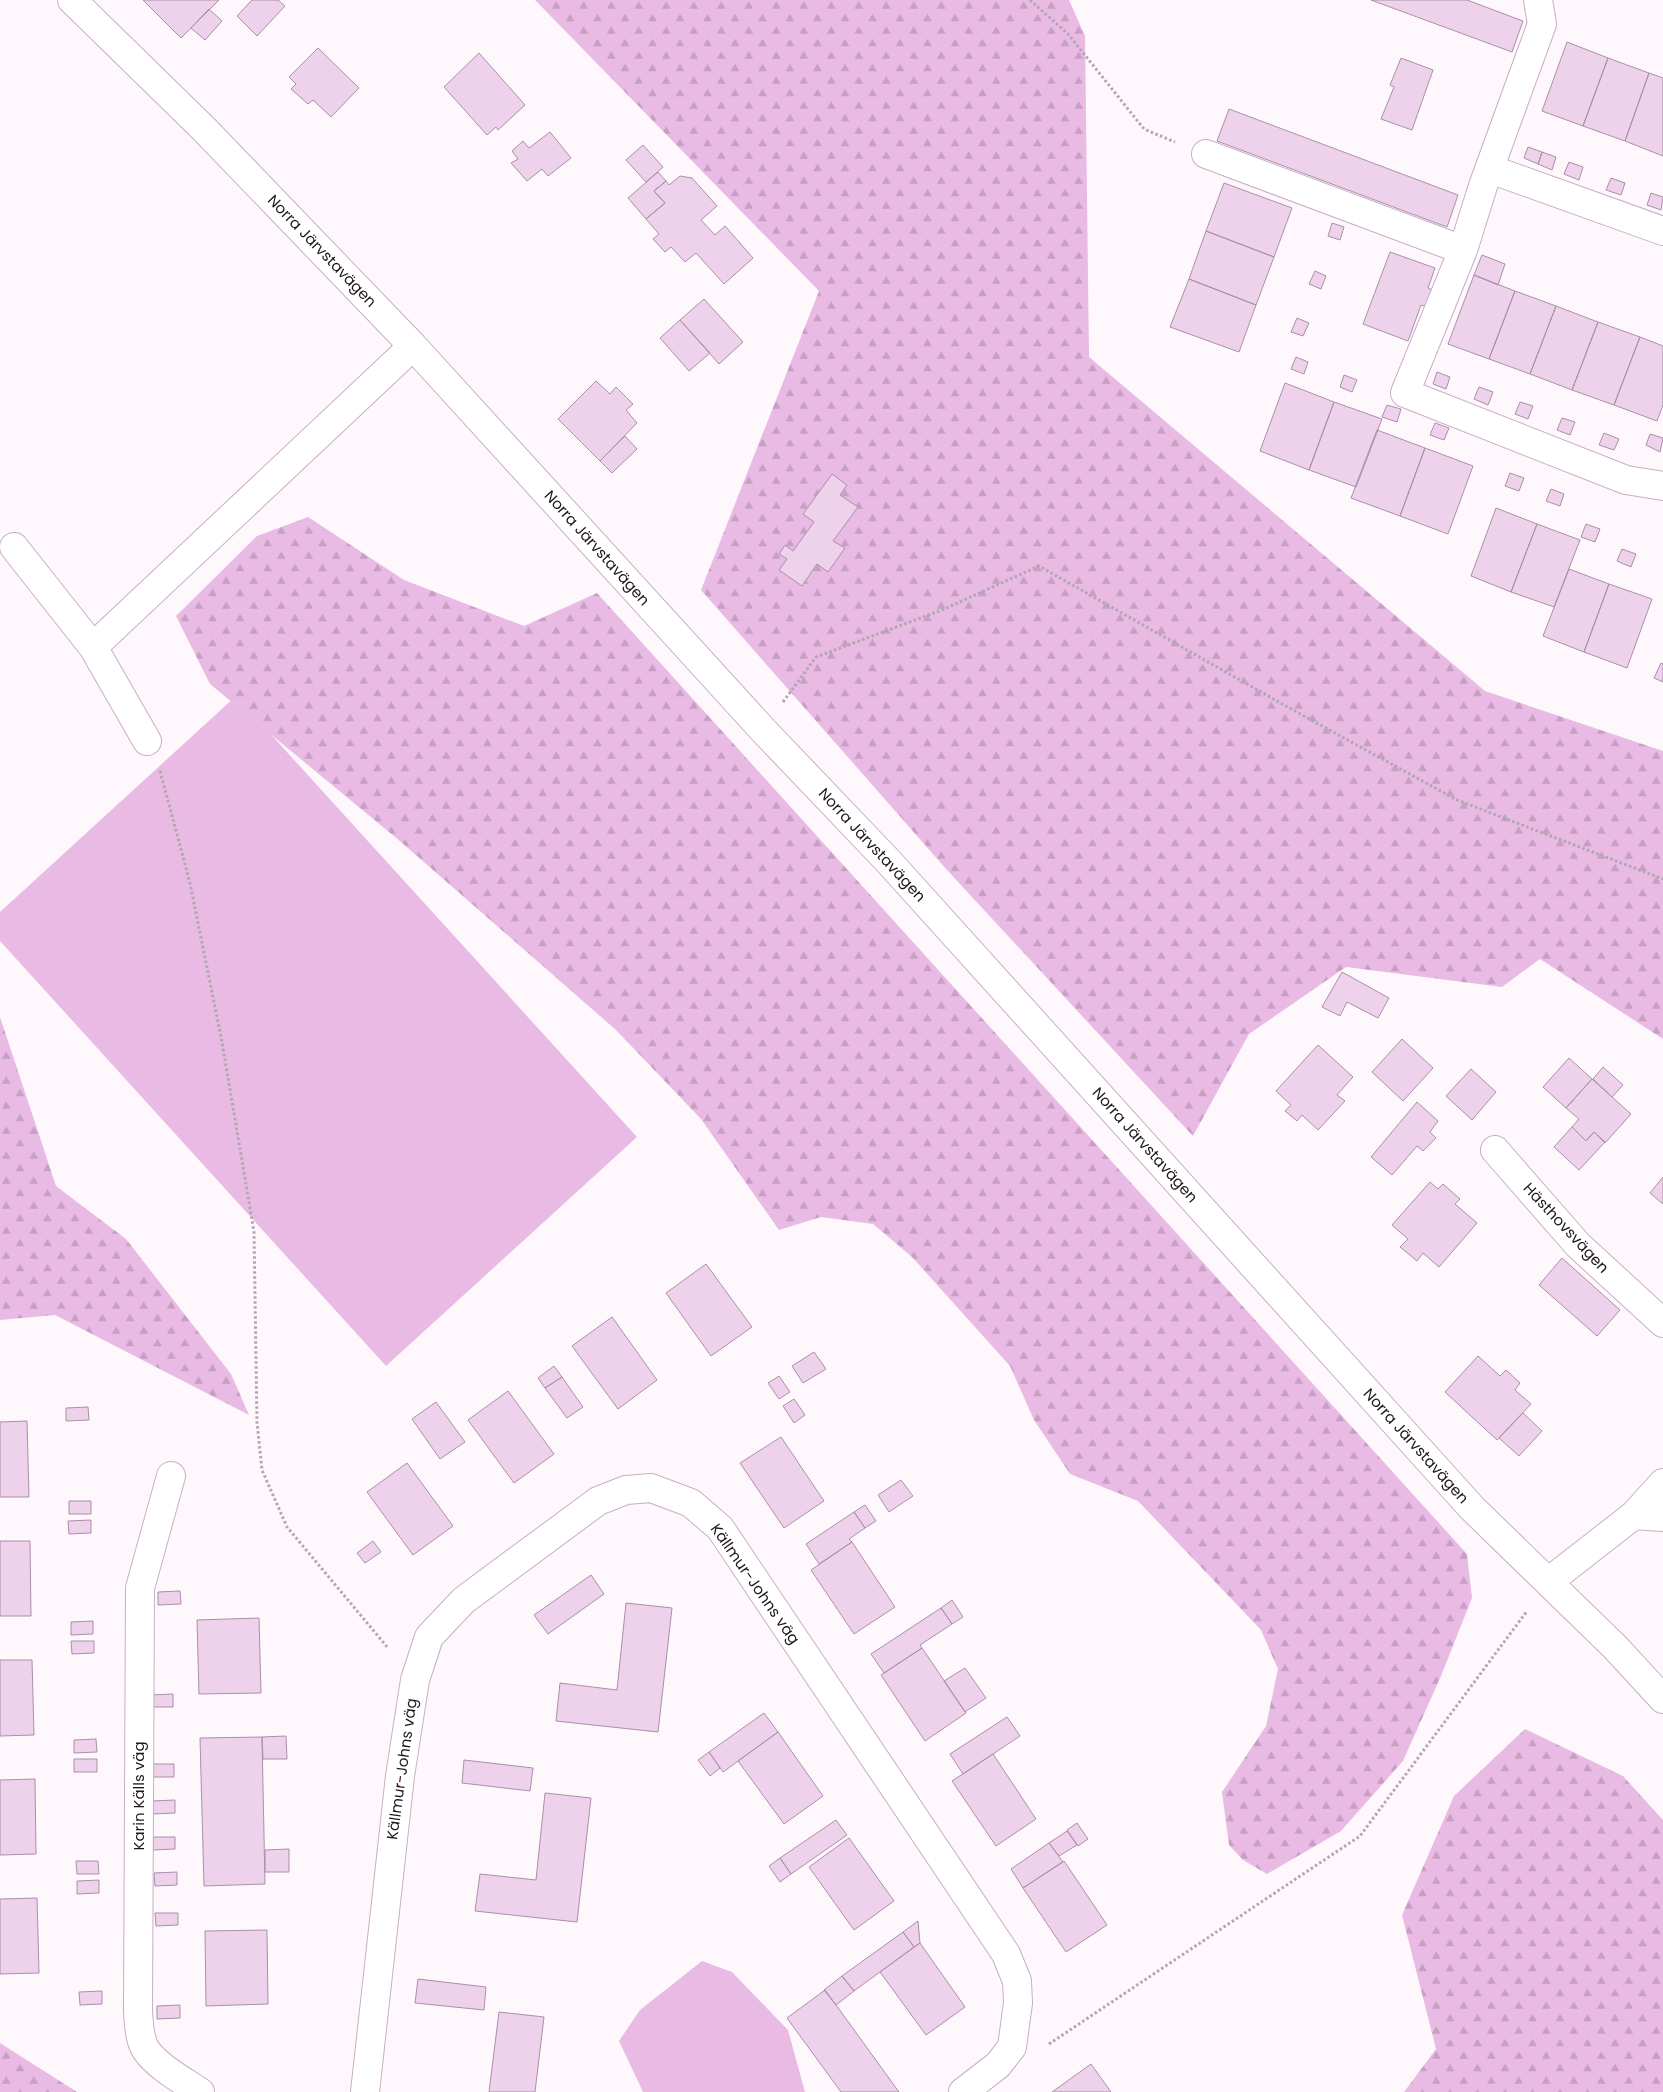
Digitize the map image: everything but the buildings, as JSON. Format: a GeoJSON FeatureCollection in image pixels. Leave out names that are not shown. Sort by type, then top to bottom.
{"type":"FeatureCollection","features":[{"type":"Feature","properties":{"kind":"street","name":"Norra Järvstavägen"},"geometry":{"type":"LineString","coordinates":[[72,0],[204,129],[413,346],[763,730],[889,862],[1472,1508],[1615,1647],[1663,1699]]}},
{"type":"Feature","properties":{"kind":"street"},"geometry":{"type":"LineString","coordinates":[[1538,0],[1542,24],[1463,250],[1405,393],[1626,480],[1663,486]]}},
{"type":"Feature","properties":{"kind":"street"},"geometry":{"type":"LineString","coordinates":[[1206,154],[1463,250]]}},
{"type":"Feature","properties":{"kind":"street"},"geometry":{"type":"LineString","coordinates":[[1490,169],[1663,231]]}},
{"type":"Feature","properties":{"kind":"street"},"geometry":{"type":"LineString","coordinates":[[93,647],[413,346]]}},
{"type":"Feature","properties":{"kind":"street"},"geometry":{"type":"LineString","coordinates":[[14,547],[93,647],[146,741]]}},
{"type":"Feature","properties":{"kind":"street","name":"Hästhovsvägen"},"geometry":{"type":"LineString","coordinates":[[1495,1150],[1578,1244],[1663,1323]]}},
{"type":"Feature","properties":{"kind":"street","name":"Karin Källs väg"},"geometry":{"type":"LineString","coordinates":[[170,1476],[140,1588],[138,2011],[140,2037],[146,2050],[165,2068],[200,2092]]}},
{"type":"Feature","properties":{"kind":"street"},"geometry":{"type":"LineString","coordinates":[[1548,1582],[1634,1515],[1663,1483]]}},
{"type":"Feature","properties":{"kind":"street","name":"Källmur-Johns väg"},"geometry":{"type":"LineString","coordinates":[[365,2092],[400,1776],[414,1680],[429,1637],[457,1606],[598,1501],[626,1490],[651,1488],[691,1503],[720,1528],[1006,1954],[1017,1981],[1018,2003],[1012,2047],[998,2065],[963,2092]]}},
{"type":"Feature","properties":{"kind":"street"},"geometry":{"type":"LineString","coordinates":[[1634,1515],[1663,1517]]}},
{"type":"Feature","properties":{"kind":"path"},"geometry":{"type":"LineString","coordinates":[[1030,0],[1068,34],[1144,129],[1206,154]]}},
{"type":"Feature","properties":{"kind":"path"},"geometry":{"type":"LineString","coordinates":[[763,730],[816,656],[942,610],[1039,566],[1284,705],[1457,800],[1663,879]]}},
{"type":"Feature","properties":{"kind":"path"},"geometry":{"type":"LineString","coordinates":[[146,741],[164,780],[190,883],[222,1042],[254,1232],[257,1422],[262,1470],[287,1527],[414,1680]]}},
{"type":"Feature","properties":{"kind":"path"},"geometry":{"type":"LineString","coordinates":[[998,2065],[1050,2043],[1360,1836],[1548,1582]]}},
{"type":"Feature","properties":{"kind":"green space"},"geometry":{"type":"Polygon","coordinates":[[[535,0],[1069,0],[1085,36],[1089,357],[1485,691],[1663,751],[1663,1039],[1540,959],[1502,987],[1346,967],[1249,1034],[1193,1136],[947,870],[701,590],[819,291],[535,0]]]}},
{"type":"Feature","properties":{"kind":"green space"},"geometry":{"type":"Polygon","coordinates":[[[308,517],[404,580],[524,626],[597,593],[1467,1554],[1472,1598],[1441,1676],[1403,1761],[1341,1831],[1267,1874],[1243,1860],[1229,1845],[1222,1792],[1266,1726],[1278,1669],[1261,1630],[1138,1501],[1070,1474],[1034,1420],[1010,1366],[912,1257],[873,1224],[821,1217],[779,1230],[701,1119],[616,1030],[401,842],[210,684],[176,616],[257,536],[308,517]]]}},
{"type":"Feature","properties":{"kind":"green space"},"geometry":{"type":"Polygon","coordinates":[[[236,696],[637,1137],[386,1366],[0,941],[0,912],[236,696]]]}},
{"type":"Feature","properties":{"kind":"green space"},"geometry":{"type":"Polygon","coordinates":[[[0,1017],[56,1186],[126,1239],[231,1374],[249,1415],[55,1315],[0,1320],[0,1017]]]}},
{"type":"Feature","properties":{"kind":"green space"},"geometry":{"type":"Polygon","coordinates":[[[1525,1729],[1623,1776],[1663,1820],[1663,2092],[1404,2092],[1436,2049],[1402,1915],[1454,1796],[1525,1729]]]}},
{"type":"Feature","properties":{"kind":"green space"},"geometry":{"type":"Polygon","coordinates":[[[702,1961],[732,1972],[788,2030],[805,2092],[643,2092],[619,2041],[640,2010],[702,1961]]]}},
{"type":"Feature","properties":{"kind":"green space"},"geometry":{"type":"Polygon","coordinates":[[[0,2043],[77,2092],[0,2092],[0,2043]]]}}]}
